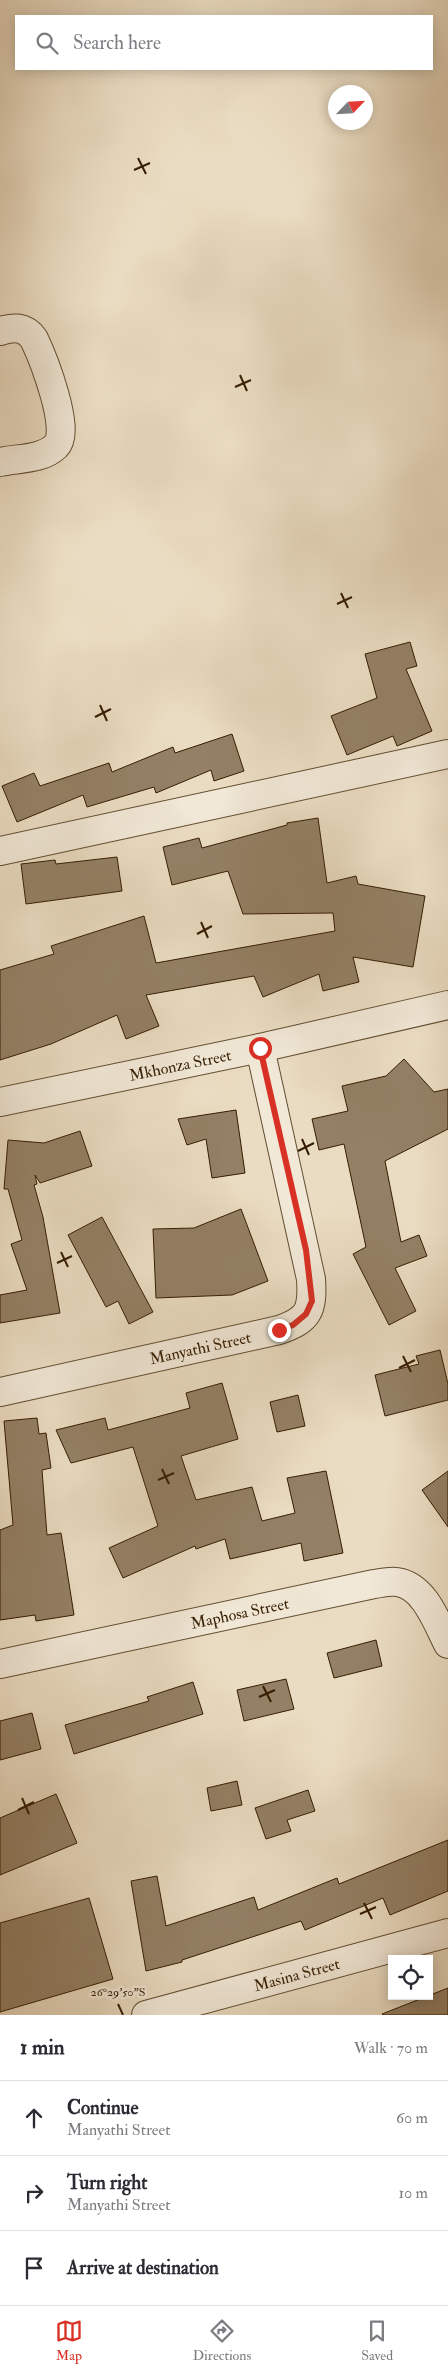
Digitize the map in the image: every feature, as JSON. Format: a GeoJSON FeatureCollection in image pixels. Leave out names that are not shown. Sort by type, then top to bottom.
{"type":"FeatureCollection","features":[{"type":"Feature","properties":{"kind":"street"},"geometry":{"type":"LineString","coordinates":[[0,331],[22,328],[30,333],[34,339],[58,411],[62,430],[61,439],[56,446],[46,452],[0,462]]}},
{"type":"Feature","properties":{"kind":"street"},"geometry":{"type":"LineString","coordinates":[[0,851],[448,754]]}},
{"type":"Feature","properties":{"kind":"street","name":"Mkhonza Street"},"geometry":{"type":"LineString","coordinates":[[0,1102],[260,1048],[448,1004]]}},
{"type":"Feature","properties":{"kind":"street","name":"Manyathi Street"},"geometry":{"type":"LineString","coordinates":[[0,1392],[279,1330],[293,1325],[306,1314],[312,1301],[311,1280],[260,1048]]}},
{"type":"Feature","properties":{"kind":"street","name":"Maphosa Street"},"geometry":{"type":"LineString","coordinates":[[0,1664],[374,1584],[397,1582],[407,1586],[424,1600],[448,1644]]}},
{"type":"Feature","properties":{"kind":"street","name":"Masina Street"},"geometry":{"type":"LineString","coordinates":[[146,2015],[448,1933]]}},
{"type":"Feature","properties":{"kind":"building"},"geometry":{"type":"Polygon","coordinates":[[[410,642],[417,666],[406,669],[432,731],[397,746],[393,736],[347,755],[331,716],[377,698],[365,654],[410,642]]]}},
{"type":"Feature","properties":{"kind":"building"},"geometry":{"type":"Polygon","coordinates":[[[232,734],[244,771],[214,781],[211,770],[156,793],[154,787],[87,807],[83,795],[17,822],[2,786],[34,773],[40,786],[109,763],[112,772],[173,747],[175,753],[232,734]]]}},
{"type":"Feature","properties":{"kind":"building"},"geometry":{"type":"Polygon","coordinates":[[[318,818],[327,883],[356,876],[358,884],[425,896],[413,967],[353,957],[359,982],[323,991],[319,974],[263,997],[254,976],[146,995],[159,1026],[126,1039],[117,1015],[51,1044],[0,1060],[0,970],[54,954],[51,946],[144,916],[156,963],[335,931],[333,913],[243,914],[228,871],[172,885],[163,847],[199,838],[202,848],[287,825],[287,823],[318,818]]]}},
{"type":"Feature","properties":{"kind":"building"},"geometry":{"type":"Polygon","coordinates":[[[117,857],[122,891],[26,904],[21,864],[55,860],[56,864],[117,857]]]}},
{"type":"Feature","properties":{"kind":"building"},"geometry":{"type":"Polygon","coordinates":[[[404,1059],[434,1092],[448,1089],[448,1129],[385,1161],[401,1242],[419,1235],[427,1256],[395,1268],[416,1311],[389,1325],[353,1254],[366,1247],[344,1144],[319,1150],[312,1119],[348,1111],[342,1086],[386,1076],[404,1059]]]}},
{"type":"Feature","properties":{"kind":"building"},"geometry":{"type":"Polygon","coordinates":[[[236,1110],[245,1173],[212,1178],[206,1139],[187,1145],[178,1119],[236,1110]]]}},
{"type":"Feature","properties":{"kind":"building"},"geometry":{"type":"Polygon","coordinates":[[[80,1131],[92,1166],[40,1183],[35,1175],[37,1184],[34,1185],[43,1217],[60,1313],[0,1323],[0,1295],[27,1290],[11,1244],[22,1240],[8,1189],[4,1189],[8,1140],[44,1143],[80,1131]]]}},
{"type":"Feature","properties":{"kind":"building"},"geometry":{"type":"Polygon","coordinates":[[[241,1209],[268,1281],[232,1295],[156,1298],[153,1229],[194,1228],[241,1209]]]}},
{"type":"Feature","properties":{"kind":"building"},"geometry":{"type":"Polygon","coordinates":[[[102,1217],[153,1312],[129,1324],[118,1301],[106,1307],[68,1235],[102,1217]]]}},
{"type":"Feature","properties":{"kind":"building"},"geometry":{"type":"Polygon","coordinates":[[[440,1350],[448,1384],[448,1400],[385,1416],[375,1375],[419,1364],[416,1356],[440,1350]]]}},
{"type":"Feature","properties":{"kind":"building"},"geometry":{"type":"Polygon","coordinates":[[[222,1383],[238,1439],[181,1456],[196,1500],[252,1487],[262,1521],[295,1513],[287,1478],[326,1471],[343,1553],[304,1561],[301,1543],[230,1559],[225,1539],[196,1549],[195,1546],[123,1578],[109,1548],[158,1526],[133,1447],[71,1463],[56,1430],[105,1418],[108,1430],[190,1408],[186,1393],[222,1383]]]}},
{"type":"Feature","properties":{"kind":"building"},"geometry":{"type":"Polygon","coordinates":[[[298,1395],[305,1426],[277,1432],[270,1402],[298,1395]]]}},
{"type":"Feature","properties":{"kind":"building"},"geometry":{"type":"Polygon","coordinates":[[[37,1418],[39,1434],[46,1433],[51,1468],[42,1470],[47,1535],[61,1533],[74,1615],[36,1621],[35,1615],[0,1620],[0,1530],[13,1525],[4,1421],[37,1418]]]}},
{"type":"Feature","properties":{"kind":"building"},"geometry":{"type":"Polygon","coordinates":[[[448,1471],[448,1527],[422,1490],[448,1471]]]}},
{"type":"Feature","properties":{"kind":"building"},"geometry":{"type":"Polygon","coordinates":[[[376,1640],[382,1666],[334,1678],[327,1653],[376,1640]]]}},
{"type":"Feature","properties":{"kind":"building"},"geometry":{"type":"Polygon","coordinates":[[[286,1679],[294,1709],[244,1721],[237,1690],[286,1679]]]}},
{"type":"Feature","properties":{"kind":"building"},"geometry":{"type":"Polygon","coordinates":[[[193,1682],[203,1714],[74,1754],[65,1725],[149,1701],[147,1697],[193,1682]]]}},
{"type":"Feature","properties":{"kind":"building"},"geometry":{"type":"Polygon","coordinates":[[[32,1713],[41,1749],[0,1760],[0,1721],[32,1713]]]}},
{"type":"Feature","properties":{"kind":"building"},"geometry":{"type":"Polygon","coordinates":[[[237,1781],[242,1805],[211,1811],[207,1788],[237,1781]]]}},
{"type":"Feature","properties":{"kind":"building"},"geometry":{"type":"Polygon","coordinates":[[[308,1790],[315,1811],[287,1820],[291,1831],[266,1839],[255,1808],[308,1790]]]}},
{"type":"Feature","properties":{"kind":"building"},"geometry":{"type":"Polygon","coordinates":[[[56,1794],[77,1843],[0,1875],[0,1818],[56,1794]]]}},
{"type":"Feature","properties":{"kind":"building"},"geometry":{"type":"Polygon","coordinates":[[[448,1840],[448,1891],[390,1915],[383,1898],[305,1930],[301,1921],[182,1960],[182,1962],[146,1971],[131,1881],[157,1876],[166,1926],[254,1897],[258,1910],[337,1878],[339,1884],[448,1840]]]}},
{"type":"Feature","properties":{"kind":"building"},"geometry":{"type":"Polygon","coordinates":[[[89,1898],[113,1979],[0,2012],[0,1923],[89,1898]]]}},
{"type":"Feature","properties":{"kind":"building"},"geometry":{"type":"Polygon","coordinates":[[[448,1988],[448,2015],[382,2014],[418,2000],[433,2000],[433,1994],[448,1988]]]}},
{"type":"Feature","properties":{"kind":"route"},"geometry":{"type":"LineString","coordinates":[[260,1048],[306,1250],[311,1280],[312,1301],[306,1314],[293,1325],[279,1330]]}}]}
